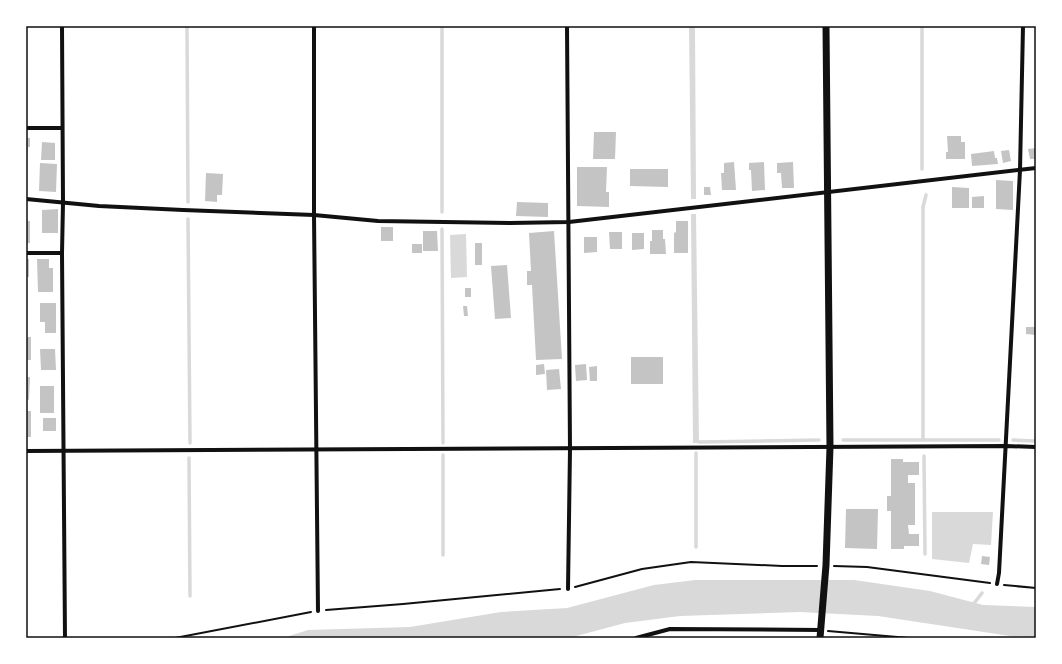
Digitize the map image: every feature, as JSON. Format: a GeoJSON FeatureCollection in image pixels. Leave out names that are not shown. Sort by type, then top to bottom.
{"type":"FeatureCollection","features":[{"type":"Feature","properties":{"kind":"street"},"geometry":{"type":"LineString","coordinates":[[62,26],[65,638]]}},
{"type":"Feature","properties":{"kind":"street"},"geometry":{"type":"LineString","coordinates":[[314,26],[314,215],[318,611]]}},
{"type":"Feature","properties":{"kind":"street"},"geometry":{"type":"LineString","coordinates":[[567,26],[570,449],[568,589]]}},
{"type":"Feature","properties":{"kind":"street"},"geometry":{"type":"LineString","coordinates":[[636,638],[670,630],[821,631],[826,568],[830,447],[826,26]]}},
{"type":"Feature","properties":{"kind":"street"},"geometry":{"type":"LineString","coordinates":[[997,584],[999,573],[1020,170],[1023,26]]}},
{"type":"Feature","properties":{"kind":"street"},"geometry":{"type":"LineString","coordinates":[[26,128],[62,128]]}},
{"type":"Feature","properties":{"kind":"street"},"geometry":{"type":"LineString","coordinates":[[26,199],[99,206],[314,215],[378,221],[510,223],[568,222],[1036,168]]}},
{"type":"Feature","properties":{"kind":"street"},"geometry":{"type":"LineString","coordinates":[[26,253],[62,253]]}},
{"type":"Feature","properties":{"kind":"street"},"geometry":{"type":"LineString","coordinates":[[26,451],[1036,447]]}},
{"type":"Feature","properties":{"kind":"path"},"geometry":{"type":"LineString","coordinates":[[175,638],[318,611],[568,589],[642,569],[691,562],[826,568],[867,567],[1036,588]]}},
{"type":"Feature","properties":{"kind":"path"},"geometry":{"type":"LineString","coordinates":[[821,631],[909,638]]}},
{"type":"Feature","properties":{"kind":"shaded area"},"geometry":{"type":"Polygon","coordinates":[[[689,26],[695,26],[696,199],[691,199],[689,26]]]}},
{"type":"Feature","properties":{"kind":"shaded area"},"geometry":{"type":"Polygon","coordinates":[[[691,214],[696,214],[699,443],[693,443],[691,214]]]}},
{"type":"Feature","properties":{"kind":"shaded area"},"geometry":{"type":"Polygon","coordinates":[[[466,234],[467,277],[451,278],[450,235],[466,234]]]}},
{"type":"Feature","properties":{"kind":"shaded area"},"geometry":{"type":"Polygon","coordinates":[[[932,512],[993,512],[991,545],[973,544],[969,563],[932,559],[932,512]]]}},
{"type":"Feature","properties":{"kind":"shaded area"},"geometry":{"type":"Polygon","coordinates":[[[695,580],[854,580],[930,591],[983,605],[1036,607],[1036,637],[1010,636],[878,616],[800,612],[680,616],[625,623],[569,638],[283,638],[308,630],[410,627],[501,612],[567,608],[654,585],[695,580]]]}},
{"type":"Feature","properties":{"kind":"building"},"geometry":{"type":"Polygon","coordinates":[[[594,132],[616,132],[615,159],[593,159],[594,132]]]}},
{"type":"Feature","properties":{"kind":"building"},"geometry":{"type":"Polygon","coordinates":[[[947,136],[961,136],[961,142],[965,142],[965,159],[946,159],[946,152],[948,152],[947,136]]]}},
{"type":"Feature","properties":{"kind":"building"},"geometry":{"type":"Polygon","coordinates":[[[26,138],[30,138],[30,147],[28,147],[27,157],[26,157],[26,138]]]}},
{"type":"Feature","properties":{"kind":"building"},"geometry":{"type":"Polygon","coordinates":[[[42,142],[55,143],[55,160],[41,160],[42,142]]]}},
{"type":"Feature","properties":{"kind":"building"},"geometry":{"type":"Polygon","coordinates":[[[1036,148],[1036,159],[1030,159],[1028,149],[1036,148]]]}},
{"type":"Feature","properties":{"kind":"building"},"geometry":{"type":"Polygon","coordinates":[[[1009,150],[1011,161],[1003,163],[1001,151],[1009,150]]]}},
{"type":"Feature","properties":{"kind":"building"},"geometry":{"type":"Polygon","coordinates":[[[994,151],[998,164],[972,166],[971,154],[994,151]]]}},
{"type":"Feature","properties":{"kind":"building"},"geometry":{"type":"Polygon","coordinates":[[[734,162],[736,190],[722,190],[721,173],[724,173],[724,163],[734,162]]]}},
{"type":"Feature","properties":{"kind":"building"},"geometry":{"type":"Polygon","coordinates":[[[764,162],[765,190],[752,191],[751,170],[749,170],[749,163],[764,162]]]}},
{"type":"Feature","properties":{"kind":"building"},"geometry":{"type":"Polygon","coordinates":[[[793,162],[794,188],[782,188],[781,173],[777,173],[777,163],[793,162]]]}},
{"type":"Feature","properties":{"kind":"building"},"geometry":{"type":"Polygon","coordinates":[[[40,163],[57,164],[56,192],[39,191],[40,163]]]}},
{"type":"Feature","properties":{"kind":"building"},"geometry":{"type":"Polygon","coordinates":[[[577,167],[607,167],[606,192],[609,192],[609,207],[577,206],[577,167]]]}},
{"type":"Feature","properties":{"kind":"building"},"geometry":{"type":"Polygon","coordinates":[[[630,169],[668,169],[668,187],[630,186],[630,169]]]}},
{"type":"Feature","properties":{"kind":"building"},"geometry":{"type":"Polygon","coordinates":[[[206,173],[223,174],[222,195],[217,195],[217,202],[205,201],[206,173]]]}},
{"type":"Feature","properties":{"kind":"building"},"geometry":{"type":"Polygon","coordinates":[[[996,180],[1013,181],[1013,210],[996,209],[996,180]]]}},
{"type":"Feature","properties":{"kind":"building"},"geometry":{"type":"Polygon","coordinates":[[[704,187],[710,187],[711,195],[704,195],[704,187]]]}},
{"type":"Feature","properties":{"kind":"building"},"geometry":{"type":"Polygon","coordinates":[[[952,187],[969,188],[969,208],[952,208],[952,187]]]}},
{"type":"Feature","properties":{"kind":"building"},"geometry":{"type":"Polygon","coordinates":[[[984,196],[984,208],[972,208],[972,197],[984,196]]]}},
{"type":"Feature","properties":{"kind":"building"},"geometry":{"type":"Polygon","coordinates":[[[517,202],[548,203],[548,217],[516,216],[517,202]]]}},
{"type":"Feature","properties":{"kind":"building"},"geometry":{"type":"Polygon","coordinates":[[[58,209],[58,233],[42,233],[42,210],[58,209]]]}},
{"type":"Feature","properties":{"kind":"building"},"geometry":{"type":"Polygon","coordinates":[[[26,221],[30,221],[30,243],[26,243],[26,221]]]}},
{"type":"Feature","properties":{"kind":"building"},"geometry":{"type":"Polygon","coordinates":[[[676,221],[688,221],[688,253],[674,253],[674,233],[676,232],[676,221]]]}},
{"type":"Feature","properties":{"kind":"building"},"geometry":{"type":"Polygon","coordinates":[[[381,227],[393,227],[393,241],[381,241],[381,227]]]}},
{"type":"Feature","properties":{"kind":"building"},"geometry":{"type":"Polygon","coordinates":[[[652,230],[663,230],[666,254],[650,254],[652,230]]]}},
{"type":"Feature","properties":{"kind":"building"},"geometry":{"type":"Polygon","coordinates":[[[423,231],[437,231],[438,251],[423,251],[423,231]]]}},
{"type":"Feature","properties":{"kind":"building"},"geometry":{"type":"Polygon","coordinates":[[[554,231],[562,359],[536,360],[532,285],[527,285],[527,271],[531,271],[529,233],[554,231]]]}},
{"type":"Feature","properties":{"kind":"building"},"geometry":{"type":"Polygon","coordinates":[[[609,232],[622,232],[622,249],[610,249],[609,232]]]}},
{"type":"Feature","properties":{"kind":"building"},"geometry":{"type":"Polygon","coordinates":[[[632,233],[644,233],[644,249],[632,250],[632,233]]]}},
{"type":"Feature","properties":{"kind":"building"},"geometry":{"type":"Polygon","coordinates":[[[584,237],[597,237],[597,252],[584,253],[584,237]]]}},
{"type":"Feature","properties":{"kind":"building"},"geometry":{"type":"Polygon","coordinates":[[[475,243],[482,243],[482,265],[475,265],[475,243]]]}},
{"type":"Feature","properties":{"kind":"building"},"geometry":{"type":"Polygon","coordinates":[[[412,244],[422,244],[422,253],[412,253],[412,244]]]}},
{"type":"Feature","properties":{"kind":"building"},"geometry":{"type":"Polygon","coordinates":[[[26,259],[29,259],[29,277],[26,277],[26,259]]]}},
{"type":"Feature","properties":{"kind":"building"},"geometry":{"type":"Polygon","coordinates":[[[37,259],[49,259],[49,268],[53,268],[53,292],[38,292],[37,259]]]}},
{"type":"Feature","properties":{"kind":"building"},"geometry":{"type":"Polygon","coordinates":[[[507,265],[511,318],[495,319],[491,266],[507,265]]]}},
{"type":"Feature","properties":{"kind":"building"},"geometry":{"type":"Polygon","coordinates":[[[465,288],[471,288],[471,297],[465,297],[465,288]]]}},
{"type":"Feature","properties":{"kind":"building"},"geometry":{"type":"Polygon","coordinates":[[[40,303],[56,303],[56,333],[45,333],[45,322],[40,322],[40,303]]]}},
{"type":"Feature","properties":{"kind":"building"},"geometry":{"type":"Polygon","coordinates":[[[463,306],[467,306],[468,316],[464,316],[463,306]]]}},
{"type":"Feature","properties":{"kind":"building"},"geometry":{"type":"Polygon","coordinates":[[[1026,327],[1036,327],[1036,335],[1026,334],[1026,327]]]}},
{"type":"Feature","properties":{"kind":"building"},"geometry":{"type":"Polygon","coordinates":[[[26,337],[31,337],[31,360],[26,360],[26,337]]]}},
{"type":"Feature","properties":{"kind":"building"},"geometry":{"type":"Polygon","coordinates":[[[40,349],[55,349],[56,370],[41,370],[40,349]]]}},
{"type":"Feature","properties":{"kind":"building"},"geometry":{"type":"Polygon","coordinates":[[[631,357],[663,357],[663,384],[631,384],[631,357]]]}},
{"type":"Feature","properties":{"kind":"building"},"geometry":{"type":"Polygon","coordinates":[[[544,364],[545,374],[536,375],[536,365],[544,364]]]}},
{"type":"Feature","properties":{"kind":"building"},"geometry":{"type":"Polygon","coordinates":[[[586,364],[587,380],[576,381],[575,365],[586,364]]]}},
{"type":"Feature","properties":{"kind":"building"},"geometry":{"type":"Polygon","coordinates":[[[597,366],[597,381],[590,381],[589,367],[597,366]]]}},
{"type":"Feature","properties":{"kind":"building"},"geometry":{"type":"Polygon","coordinates":[[[559,369],[561,389],[547,390],[546,370],[559,369]]]}},
{"type":"Feature","properties":{"kind":"building"},"geometry":{"type":"Polygon","coordinates":[[[26,377],[30,377],[29,400],[26,399],[26,377]]]}},
{"type":"Feature","properties":{"kind":"building"},"geometry":{"type":"Polygon","coordinates":[[[40,386],[54,386],[54,413],[40,413],[40,386]]]}},
{"type":"Feature","properties":{"kind":"building"},"geometry":{"type":"Polygon","coordinates":[[[26,411],[31,411],[31,437],[26,437],[26,411]]]}},
{"type":"Feature","properties":{"kind":"building"},"geometry":{"type":"Polygon","coordinates":[[[43,418],[56,418],[56,431],[43,431],[43,418]]]}},
{"type":"Feature","properties":{"kind":"building"},"geometry":{"type":"Polygon","coordinates":[[[891,459],[903,459],[903,462],[919,462],[919,475],[908,475],[908,483],[915,483],[915,525],[908,525],[909,534],[919,534],[919,546],[904,546],[904,549],[891,549],[891,511],[887,511],[887,496],[891,496],[891,459]]]}},
{"type":"Feature","properties":{"kind":"building"},"geometry":{"type":"Polygon","coordinates":[[[846,509],[878,509],[877,549],[845,548],[846,509]]]}},
{"type":"Feature","properties":{"kind":"building"},"geometry":{"type":"Polygon","coordinates":[[[982,556],[990,557],[989,565],[981,564],[982,556]]]}},
{"type":"Feature","properties":{"kind":"waterway"},"geometry":{"type":"LineString","coordinates":[[187,26],[188,202]]}},
{"type":"Feature","properties":{"kind":"waterway"},"geometry":{"type":"LineString","coordinates":[[442,26],[442,212]]}},
{"type":"Feature","properties":{"kind":"waterway"},"geometry":{"type":"LineString","coordinates":[[922,26],[922,169]]}},
{"type":"Feature","properties":{"kind":"waterway"},"geometry":{"type":"LineString","coordinates":[[923,440],[923,207],[926,195]]}},
{"type":"Feature","properties":{"kind":"waterway"},"geometry":{"type":"LineString","coordinates":[[188,219],[190,443]]}},
{"type":"Feature","properties":{"kind":"waterway"},"geometry":{"type":"LineString","coordinates":[[442,229],[443,443]]}},
{"type":"Feature","properties":{"kind":"waterway"},"geometry":{"type":"LineString","coordinates":[[699,442],[819,440]]}},
{"type":"Feature","properties":{"kind":"waterway"},"geometry":{"type":"LineString","coordinates":[[843,440],[999,440]]}},
{"type":"Feature","properties":{"kind":"waterway"},"geometry":{"type":"LineString","coordinates":[[1013,440],[1036,441]]}},
{"type":"Feature","properties":{"kind":"waterway"},"geometry":{"type":"LineString","coordinates":[[696,453],[696,547]]}},
{"type":"Feature","properties":{"kind":"waterway"},"geometry":{"type":"LineString","coordinates":[[443,455],[443,555]]}},
{"type":"Feature","properties":{"kind":"waterway"},"geometry":{"type":"LineString","coordinates":[[924,456],[925,554]]}},
{"type":"Feature","properties":{"kind":"waterway"},"geometry":{"type":"LineString","coordinates":[[189,458],[190,596]]}},
{"type":"Feature","properties":{"kind":"waterway"},"geometry":{"type":"LineString","coordinates":[[972,606],[982,593]]}}]}
